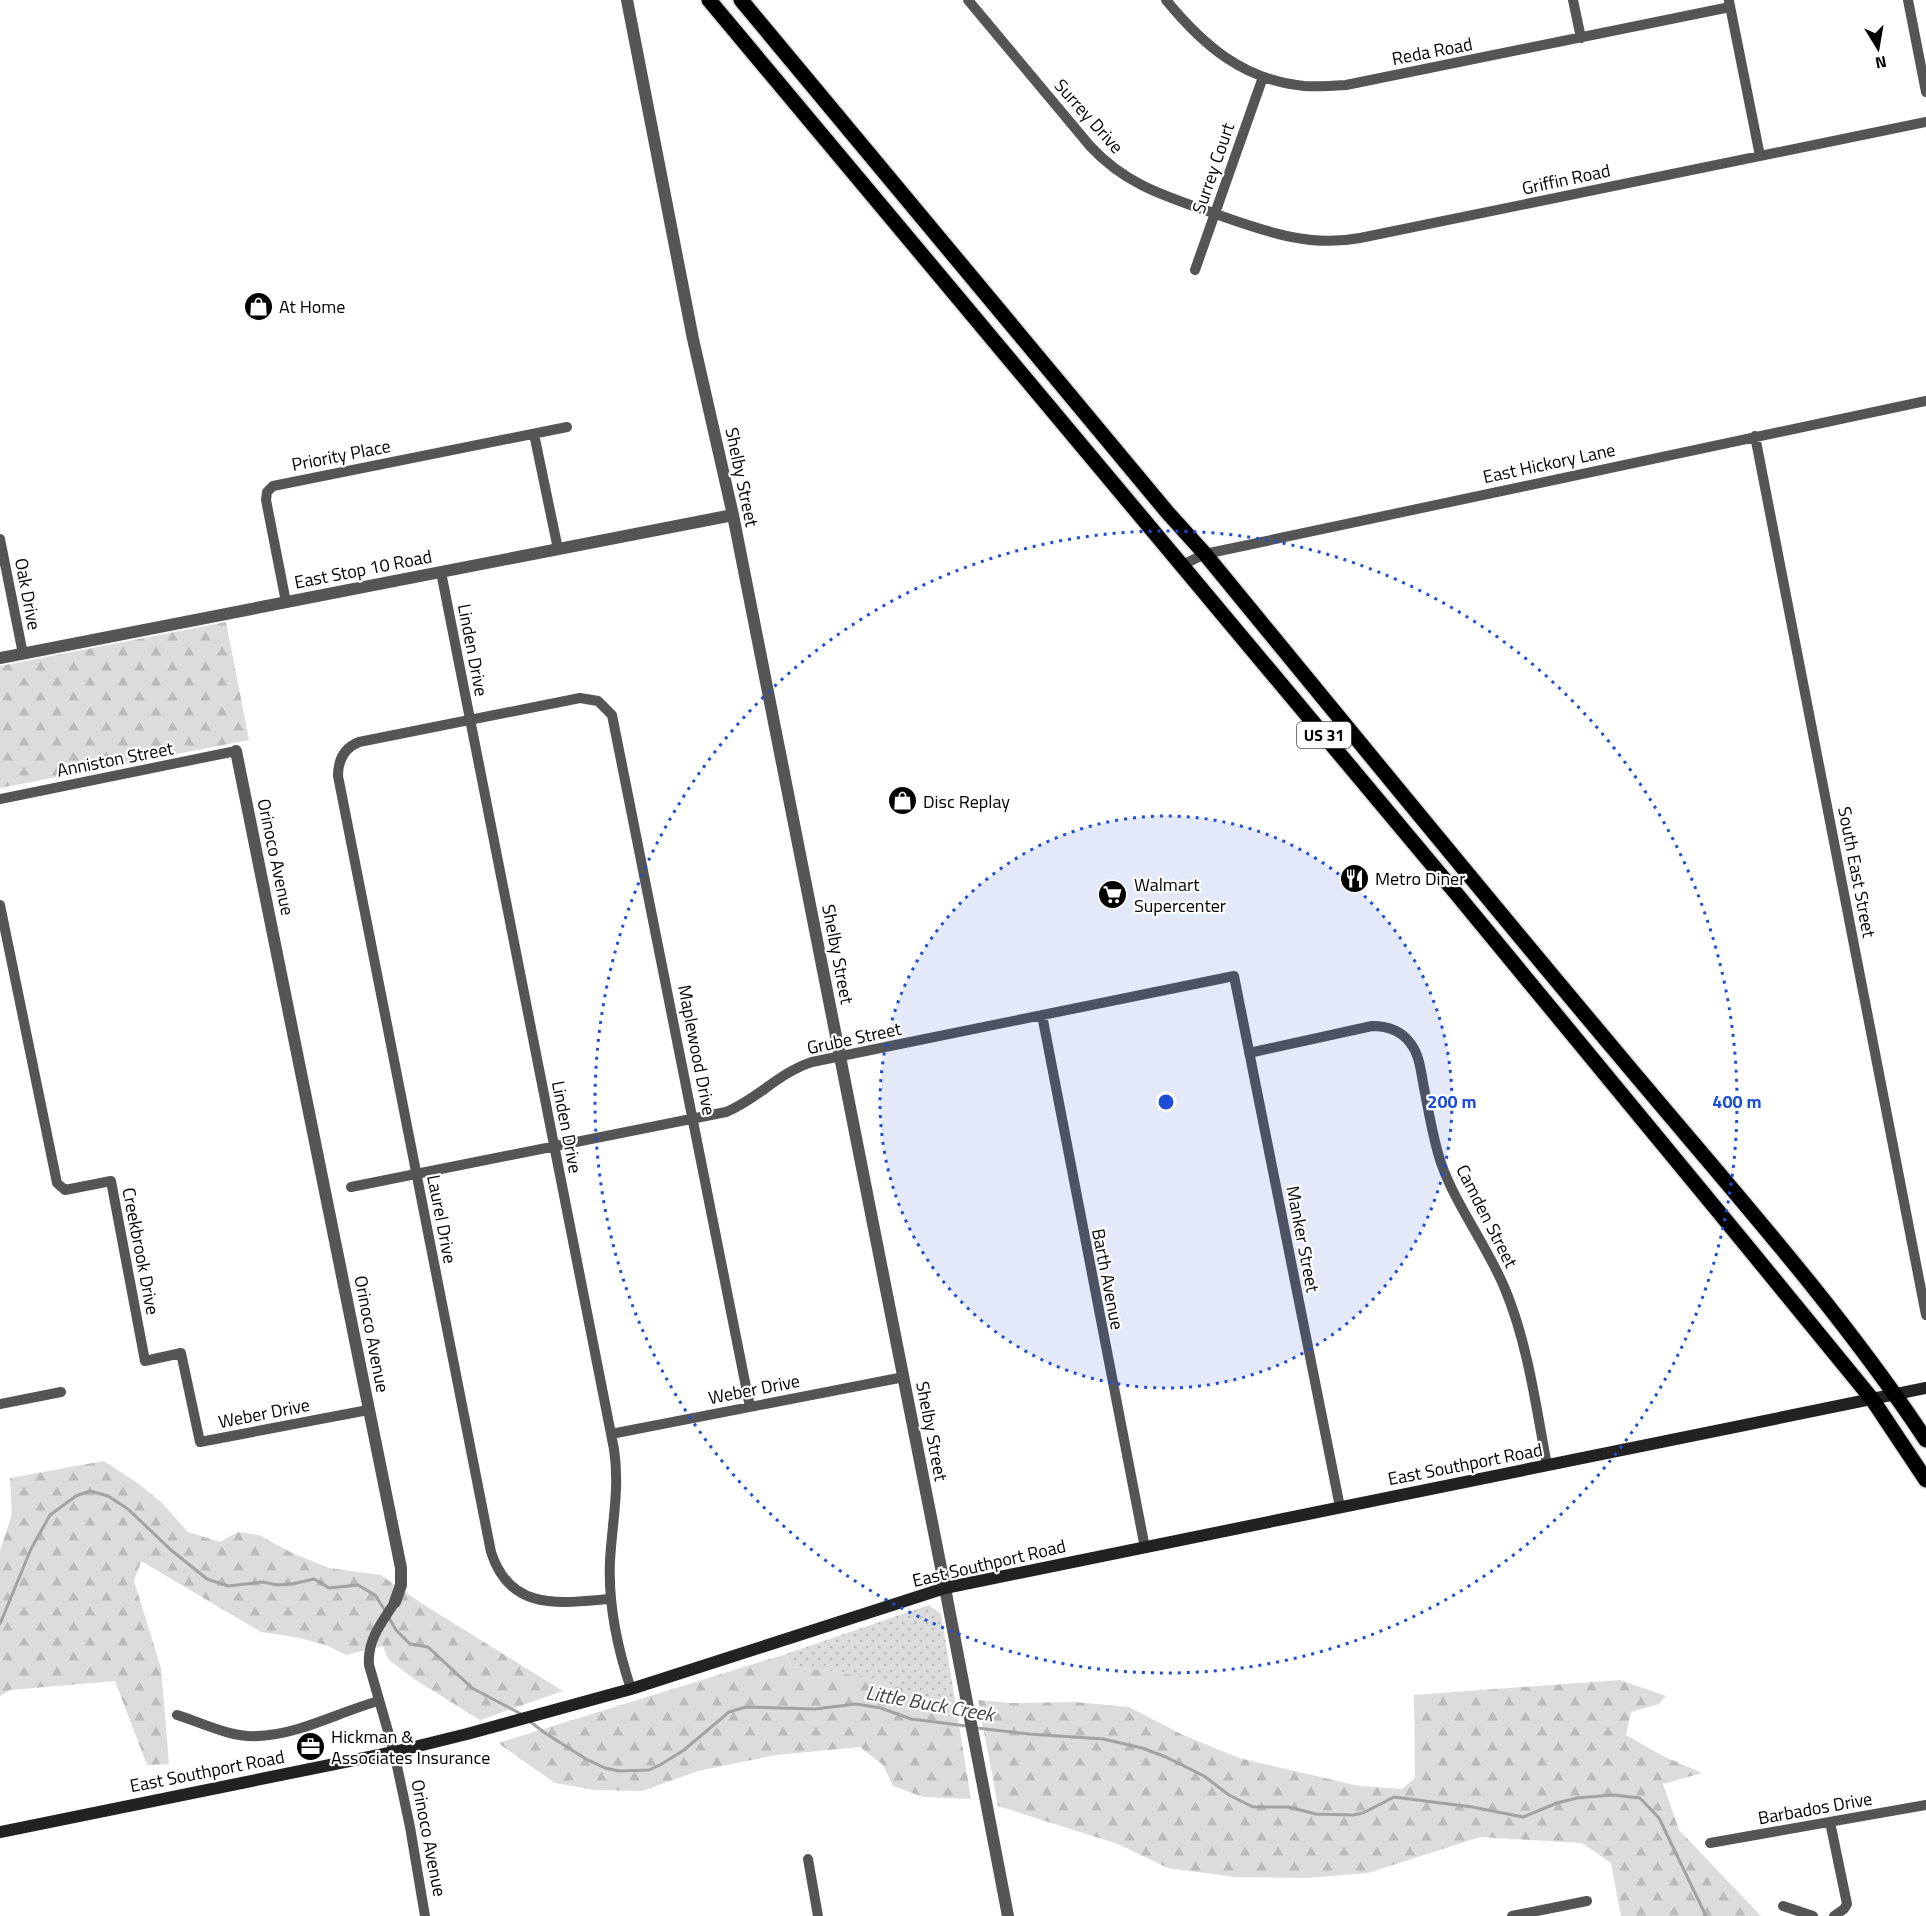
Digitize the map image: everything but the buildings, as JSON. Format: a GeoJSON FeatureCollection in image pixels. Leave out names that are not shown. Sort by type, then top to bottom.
{"type":"FeatureCollection","features":[{"type":"Feature","properties":{"kind":"main road","name":"US 31"},"geometry":{"type":"LineString","coordinates":[[709,0],[1485,928],[1872,1399],[1926,1480]]}},
{"type":"Feature","properties":{"kind":"main road","name":"US 31"},"geometry":{"type":"LineString","coordinates":[[741,0],[1801,1272],[1896,1394],[1926,1440]]}},
{"type":"Feature","properties":{"kind":"main road","name":"East Southport Road"},"geometry":{"type":"LineString","coordinates":[[0,1832],[394,1752],[544,1714],[631,1689],[945,1588],[1926,1388]]}},
{"type":"Feature","properties":{"kind":"street","name":"Shelby Street"},"geometry":{"type":"LineString","coordinates":[[627,0],[693,339],[733,515],[1008,1916]]}},
{"type":"Feature","properties":{"kind":"street","name":"Surrey Drive"},"geometry":{"type":"LineString","coordinates":[[968,0],[1089,146],[1105,162],[1146,189],[1215,213]]}},
{"type":"Feature","properties":{"kind":"street","name":"Reda Road"},"geometry":{"type":"LineString","coordinates":[[1166,0],[1189,28],[1234,64],[1263,77],[1306,86],[1346,85],[1581,38],[1730,4]]}},
{"type":"Feature","properties":{"kind":"street"},"geometry":{"type":"LineString","coordinates":[[1573,0],[1581,38]]}},
{"type":"Feature","properties":{"kind":"street"},"geometry":{"type":"LineString","coordinates":[[1908,0],[1926,92]]}},
{"type":"Feature","properties":{"kind":"street"},"geometry":{"type":"LineString","coordinates":[[1730,4],[1760,156]]}},
{"type":"Feature","properties":{"kind":"street","name":"Surrey Court"},"geometry":{"type":"LineString","coordinates":[[1195,270],[1263,77]]}},
{"type":"Feature","properties":{"kind":"street","name":"Griffin Road"},"geometry":{"type":"LineString","coordinates":[[1215,213],[1268,233],[1290,238],[1316,241],[1351,240],[1926,122]]}},
{"type":"Feature","properties":{"kind":"street","name":"East Hickory Lane"},"geometry":{"type":"LineString","coordinates":[[1182,565],[1205,554],[1926,401]]}},
{"type":"Feature","properties":{"kind":"street","name":"Priority Place"},"geometry":{"type":"LineString","coordinates":[[286,602],[266,500],[267,492],[273,486],[567,427]]}},
{"type":"Feature","properties":{"kind":"street"},"geometry":{"type":"LineString","coordinates":[[534,434],[558,549]]}},
{"type":"Feature","properties":{"kind":"street","name":"South East Street"},"geometry":{"type":"LineString","coordinates":[[1755,436],[1926,1315]]}},
{"type":"Feature","properties":{"kind":"street","name":"East Stop 10 Road"},"geometry":{"type":"LineString","coordinates":[[0,658],[733,515]]}},
{"type":"Feature","properties":{"kind":"street","name":"Oak Drive"},"geometry":{"type":"LineString","coordinates":[[0,539],[23,654]]}},
{"type":"Feature","properties":{"kind":"street","name":"Linden Drive"},"geometry":{"type":"LineString","coordinates":[[441,572],[611,1434],[617,1481],[610,1547],[610,1599],[617,1644],[631,1689]]}},
{"type":"Feature","properties":{"kind":"street","name":"Maplewood Drive"},"geometry":{"type":"LineString","coordinates":[[471,720],[580,698],[593,699],[602,704],[615,721],[750,1407]]}},
{"type":"Feature","properties":{"kind":"street","name":"Laurel Drive"},"geometry":{"type":"LineString","coordinates":[[471,720],[359,742],[344,752],[338,768],[338,776],[488,1540],[494,1560],[511,1585],[529,1597],[555,1603],[610,1599]]}},
{"type":"Feature","properties":{"kind":"street","name":"Anniston Street"},"geometry":{"type":"LineString","coordinates":[[0,799],[236,751]]}},
{"type":"Feature","properties":{"kind":"street","name":"Orinoco Avenue"},"geometry":{"type":"LineString","coordinates":[[236,751],[401,1568],[401,1585],[395,1602],[374,1635],[369,1650],[369,1661],[394,1752],[425,1916]]}},
{"type":"Feature","properties":{"kind":"street","name":"Creekbrook Drive"},"geometry":{"type":"LineString","coordinates":[[0,905],[57,1183],[65,1190],[111,1181],[145,1361],[181,1353],[200,1442]]}},
{"type":"Feature","properties":{"kind":"street","name":"Grube Street"},"geometry":{"type":"LineString","coordinates":[[351,1187],[726,1112],[738,1107],[799,1066],[828,1058],[840,1058],[1234,976]]}},
{"type":"Feature","properties":{"kind":"street","name":"Manker Street"},"geometry":{"type":"LineString","coordinates":[[1234,976],[1340,1508]]}},
{"type":"Feature","properties":{"kind":"street","name":"Barth Avenue"},"geometry":{"type":"LineString","coordinates":[[1041,1015],[1145,1548]]}},
{"type":"Feature","properties":{"kind":"street","name":"Camden Street"},"geometry":{"type":"LineString","coordinates":[[1249,1053],[1372,1026],[1385,1027],[1398,1032],[1411,1044],[1419,1061],[1442,1165],[1460,1206],[1501,1279],[1512,1308],[1526,1358],[1547,1466]]}},
{"type":"Feature","properties":{"kind":"street","name":"Weber Drive"},"geometry":{"type":"LineString","coordinates":[[611,1434],[904,1377]]}},
{"type":"Feature","properties":{"kind":"street"},"geometry":{"type":"LineString","coordinates":[[0,1404],[61,1392]]}},
{"type":"Feature","properties":{"kind":"street","name":"Weber Drive"},"geometry":{"type":"LineString","coordinates":[[200,1442],[368,1410]]}},
{"type":"Feature","properties":{"kind":"street"},"geometry":{"type":"LineString","coordinates":[[177,1715],[228,1732],[257,1736],[304,1728],[379,1701]]}},
{"type":"Feature","properties":{"kind":"street","name":"Barbados Drive"},"geometry":{"type":"LineString","coordinates":[[1710,1843],[1926,1805]]}},
{"type":"Feature","properties":{"kind":"street"},"geometry":{"type":"LineString","coordinates":[[1830,1822],[1847,1904],[1834,1916]]}},
{"type":"Feature","properties":{"kind":"street"},"geometry":{"type":"LineString","coordinates":[[808,1859],[818,1916]]}},
{"type":"Feature","properties":{"kind":"street"},"geometry":{"type":"LineString","coordinates":[[1512,1916],[1587,1900]]}},
{"type":"Feature","properties":{"kind":"street"},"geometry":{"type":"LineString","coordinates":[[1783,1906],[1813,1916]]}},
{"type":"Feature","properties":{"kind":"green space"},"geometry":{"type":"Polygon","coordinates":[[[226,622],[249,740],[0,788],[0,666],[226,622]]]}},
{"type":"Feature","properties":{"kind":"green space"},"geometry":{"type":"Polygon","coordinates":[[[104,1461],[161,1502],[188,1532],[220,1542],[238,1532],[259,1535],[292,1553],[329,1568],[381,1575],[421,1603],[563,1691],[480,1720],[414,1679],[388,1659],[383,1646],[346,1655],[326,1645],[261,1632],[141,1561],[134,1581],[161,1668],[169,1764],[147,1765],[115,1681],[10,1690],[0,1696],[0,1551],[12,1514],[10,1478],[104,1461]]]}},
{"type":"Feature","properties":{"kind":"green space"},"geometry":{"type":"Polygon","coordinates":[[[929,1605],[941,1614],[956,1706],[925,1706],[902,1688],[840,1672],[792,1667],[786,1654],[929,1605]]]}},
{"type":"Feature","properties":{"kind":"green space"},"geometry":{"type":"Polygon","coordinates":[[[786,1654],[792,1667],[840,1672],[902,1688],[925,1706],[956,1706],[971,1799],[923,1797],[893,1786],[883,1765],[860,1747],[776,1755],[698,1771],[642,1791],[595,1790],[555,1783],[498,1743],[786,1654]]]}},
{"type":"Feature","properties":{"kind":"green space"},"geometry":{"type":"Polygon","coordinates":[[[1620,1680],[1666,1696],[1659,1704],[1631,1712],[1626,1735],[1663,1756],[1702,1773],[1663,1784],[1679,1830],[1761,1916],[1621,1916],[1611,1863],[1582,1843],[1480,1837],[1368,1873],[1305,1878],[1235,1877],[1168,1868],[1118,1844],[998,1806],[978,1700],[1010,1703],[1075,1702],[1129,1707],[1183,1735],[1239,1758],[1359,1786],[1402,1789],[1415,1778],[1414,1695],[1620,1680]]]}},
{"type":"Feature","properties":{"kind":"waterway","name":"Little Buck Creek"},"geometry":{"type":"LineString","coordinates":[[0,1624],[31,1549],[50,1515],[76,1496],[90,1491],[108,1496],[128,1509],[171,1550],[207,1579],[228,1586],[262,1582],[278,1585],[292,1584],[314,1579],[329,1588],[358,1585],[375,1595],[386,1612]]}},
{"type":"Feature","properties":{"kind":"waterway","name":"Little Buck Creek"},"geometry":{"type":"LineString","coordinates":[[389,1618],[396,1630],[410,1644],[428,1647],[472,1688],[521,1714]]}},
{"type":"Feature","properties":{"kind":"waterway","name":"Little Buck Creek"},"geometry":{"type":"LineString","coordinates":[[528,1720],[586,1759],[605,1768],[619,1771],[649,1770],[660,1765],[684,1750],[729,1712],[746,1707],[815,1709],[856,1704],[881,1708],[911,1719],[967,1726]]}},
{"type":"Feature","properties":{"kind":"waterway","name":"Little Buck Creek"},"geometry":{"type":"LineString","coordinates":[[977,1728],[1103,1739],[1142,1748],[1204,1776],[1229,1795],[1253,1807],[1288,1807],[1316,1814],[1363,1813],[1394,1797],[1472,1807],[1523,1817],[1557,1803],[1577,1798],[1613,1795],[1640,1798],[1659,1818],[1706,1916]]}},
{"type":"Feature","properties":{"kind":"place","name":"At Home"},"geometry":{"type":"Point","coordinates":[258,306]}},
{"type":"Feature","properties":{"kind":"place","name":"Disc Replay"},"geometry":{"type":"Point","coordinates":[902,801]}},
{"type":"Feature","properties":{"kind":"place","name":"Metro Diner"},"geometry":{"type":"Point","coordinates":[1354,878]}},
{"type":"Feature","properties":{"kind":"place","name":"Walmart Supercenter"},"geometry":{"type":"Point","coordinates":[1113,894]}},
{"type":"Feature","properties":{"kind":"place","name":"Hickman & Associates Insurance"},"geometry":{"type":"Point","coordinates":[310,1746]}}]}
